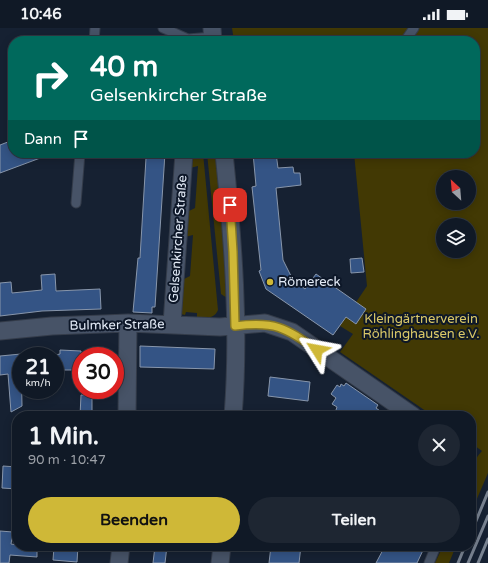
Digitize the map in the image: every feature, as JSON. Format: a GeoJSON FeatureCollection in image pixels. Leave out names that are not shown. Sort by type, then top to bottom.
{"type":"FeatureCollection","features":[{"type":"Feature","properties":{"kind":"street","name":"Gelsenkircher Straße"},"geometry":{"type":"LineString","coordinates":[[172,324],[184,158]]}},
{"type":"Feature","properties":{"kind":"street"},"geometry":{"type":"LineString","coordinates":[[224,158],[233,252],[235,326],[233,411]]}},
{"type":"Feature","properties":{"kind":"street","name":"Bulmker Straße"},"geometry":{"type":"LineString","coordinates":[[0,331],[52,326],[128,323],[235,326],[265,323],[292,332],[406,411]]}},
{"type":"Feature","properties":{"kind":"street"},"geometry":{"type":"LineString","coordinates":[[127,411],[128,323]]}},
{"type":"Feature","properties":{"kind":"street"},"geometry":{"type":"LineString","coordinates":[[119,563],[120,551]]}},
{"type":"Feature","properties":{"kind":"street"},"geometry":{"type":"LineString","coordinates":[[220,563],[221,551]]}},
{"type":"Feature","properties":{"kind":"lane"},"geometry":{"type":"LineString","coordinates":[[163,28],[181,36]]}},
{"type":"Feature","properties":{"kind":"lane"},"geometry":{"type":"LineString","coordinates":[[76,203],[80,158]]}},
{"type":"Feature","properties":{"kind":"lane"},"geometry":{"type":"LineString","coordinates":[[429,563],[434,551]]}},
{"type":"Feature","properties":{"kind":"green space","name":"Kleingärtnerverein Röhlinghausen e.V."},"geometry":{"type":"Polygon","coordinates":[[[232,28],[488,28],[488,473],[476,501],[476,460],[482,451],[476,447],[476,411],[426,411],[340,352],[353,334],[340,326],[367,286],[354,158],[480,158],[480,36],[233,36],[232,28]]]}},
{"type":"Feature","properties":{"kind":"green space"},"geometry":{"type":"Polygon","coordinates":[[[187,158],[203,158],[218,310],[212,317],[197,317],[197,313],[186,312],[185,315],[181,314],[178,282],[190,276],[193,235],[181,238],[183,214],[195,208],[198,166],[186,169],[187,158]]]}},
{"type":"Feature","properties":{"kind":"green space"},"geometry":{"type":"Polygon","coordinates":[[[207,158],[216,158],[226,262],[227,298],[221,294],[207,158]]]}},
{"type":"Feature","properties":{"kind":"green space"},"geometry":{"type":"Polygon","coordinates":[[[441,551],[454,551],[449,563],[435,563],[441,551]]]}},
{"type":"Feature","properties":{"kind":"building"},"geometry":{"type":"Polygon","coordinates":[[[8,142],[8,158],[40,158],[0,173],[0,145],[8,142]]]}},
{"type":"Feature","properties":{"kind":"building"},"geometry":{"type":"Polygon","coordinates":[[[146,158],[165,158],[155,307],[152,307],[152,313],[133,312],[138,258],[140,258],[146,158]]]}},
{"type":"Feature","properties":{"kind":"building"},"geometry":{"type":"Polygon","coordinates":[[[253,158],[277,158],[278,168],[293,167],[294,173],[300,173],[301,185],[276,188],[283,260],[293,280],[305,289],[316,274],[366,309],[356,324],[346,317],[333,335],[266,289],[259,271],[261,270],[252,187],[256,186],[253,158]]]}},
{"type":"Feature","properties":{"kind":"building"},"geometry":{"type":"Polygon","coordinates":[[[362,258],[364,272],[351,273],[350,259],[362,258]]]}},
{"type":"Feature","properties":{"kind":"building"},"geometry":{"type":"Polygon","coordinates":[[[55,274],[56,291],[100,289],[101,309],[42,311],[0,316],[0,283],[11,282],[12,293],[42,290],[41,275],[55,274]]]}},
{"type":"Feature","properties":{"kind":"building"},"geometry":{"type":"Polygon","coordinates":[[[140,346],[215,349],[214,369],[140,367],[140,346]]]}},
{"type":"Feature","properties":{"kind":"building"},"geometry":{"type":"Polygon","coordinates":[[[64,350],[72,351],[72,370],[64,370],[64,350]]]}},
{"type":"Feature","properties":{"kind":"building"},"geometry":{"type":"Polygon","coordinates":[[[12,355],[12,399],[22,399],[22,406],[11,412],[8,374],[0,375],[0,356],[12,355]]]}},
{"type":"Feature","properties":{"kind":"building"},"geometry":{"type":"Polygon","coordinates":[[[270,377],[310,382],[308,401],[268,396],[270,377]]]}},
{"type":"Feature","properties":{"kind":"building"},"geometry":{"type":"Polygon","coordinates":[[[346,383],[378,405],[376,408],[380,411],[336,411],[337,407],[332,404],[336,398],[331,394],[337,385],[340,387],[341,384],[344,386],[346,383]]]}},
{"type":"Feature","properties":{"kind":"building"},"geometry":{"type":"Polygon","coordinates":[[[81,399],[92,399],[92,411],[80,411],[81,399]]]}},
{"type":"Feature","properties":{"kind":"building"},"geometry":{"type":"Polygon","coordinates":[[[3,466],[12,467],[12,489],[2,488],[3,466]]]}},
{"type":"Feature","properties":{"kind":"building"},"geometry":{"type":"Polygon","coordinates":[[[0,531],[12,532],[12,551],[37,551],[37,557],[10,555],[9,563],[0,563],[0,531]]]}},
{"type":"Feature","properties":{"kind":"building"},"geometry":{"type":"Polygon","coordinates":[[[54,551],[78,551],[77,562],[53,560],[54,551]]]}},
{"type":"Feature","properties":{"kind":"building"},"geometry":{"type":"Polygon","coordinates":[[[154,551],[166,551],[165,563],[153,563],[154,551]]]}},
{"type":"Feature","properties":{"kind":"building"},"geometry":{"type":"Polygon","coordinates":[[[270,551],[300,551],[299,563],[269,563],[270,551]]]}},
{"type":"Feature","properties":{"kind":"building"},"geometry":{"type":"Polygon","coordinates":[[[382,551],[423,551],[417,563],[376,563],[382,551]]]}},
{"type":"Feature","properties":{"kind":"railway"},"geometry":{"type":"LineString","coordinates":[[476,521],[488,492]]}},
{"type":"Feature","properties":{"kind":"railway"},"geometry":{"type":"LineString","coordinates":[[476,544],[488,516]]}},
{"type":"Feature","properties":{"kind":"railway"},"geometry":{"type":"LineString","coordinates":[[478,563],[488,539]]}},
{"type":"Feature","properties":{"kind":"railway"},"geometry":{"type":"LineString","coordinates":[[458,563],[463,551]]}},
{"type":"Feature","properties":{"kind":"railway"},"geometry":{"type":"LineString","coordinates":[[468,563],[473,551]]}},
{"type":"Feature","properties":{"kind":"place","name":"Römereck"},"geometry":{"type":"Point","coordinates":[270,282]}},
{"type":"Feature","properties":{"kind":"route"},"geometry":{"type":"LineString","coordinates":[[230,205],[235,326],[265,323],[292,332],[317,350]]}}]}
